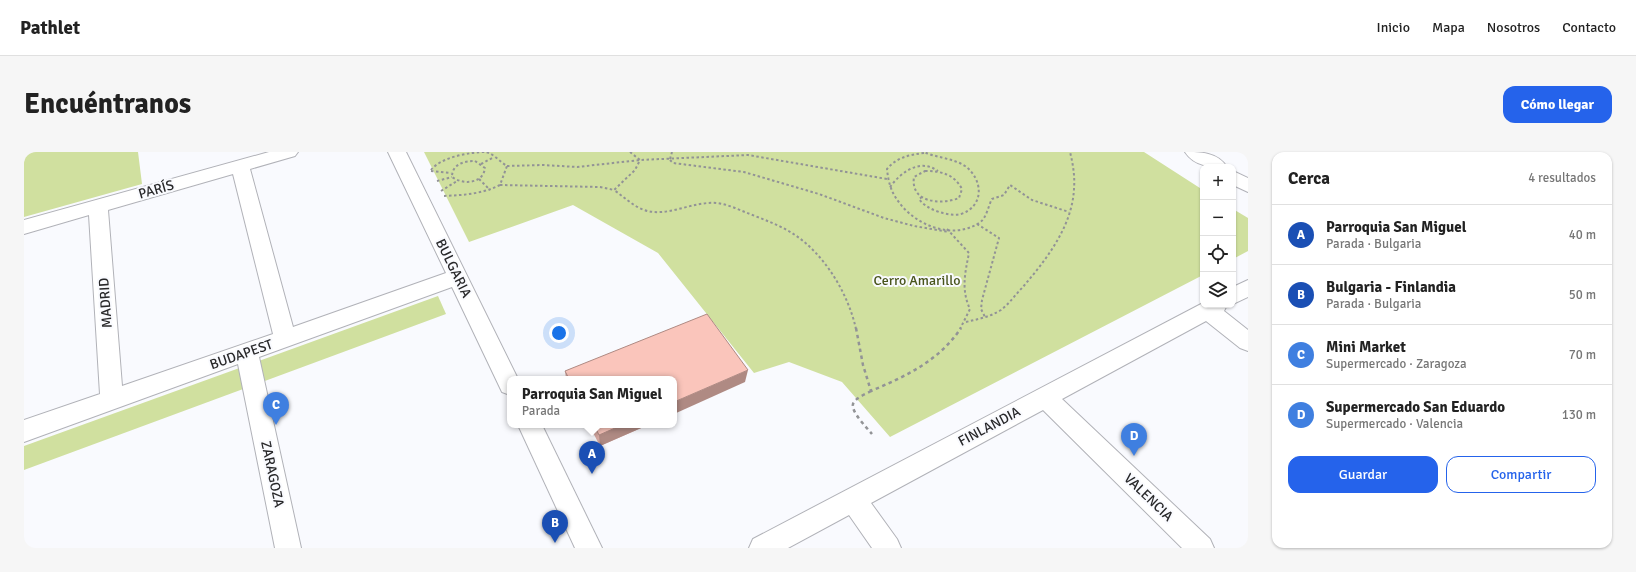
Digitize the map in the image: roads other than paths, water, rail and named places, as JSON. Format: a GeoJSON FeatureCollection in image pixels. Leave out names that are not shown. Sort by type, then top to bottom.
{"type":"FeatureCollection","features":[{"type":"Feature","properties":{"kind":"street","name":"PARÍS"},"geometry":{"type":"LineString","coordinates":[[24,227],[289,152]]}},
{"type":"Feature","properties":{"kind":"street","name":"BULGARIA"},"geometry":{"type":"LineString","coordinates":[[397,152],[507,379]]}},
{"type":"Feature","properties":{"kind":"street"},"geometry":{"type":"LineString","coordinates":[[1194,152],[1213,164]]}},
{"type":"Feature","properties":{"kind":"street"},"geometry":{"type":"LineString","coordinates":[[240,166],[285,339]]}},
{"type":"Feature","properties":{"kind":"street"},"geometry":{"type":"LineString","coordinates":[[1236,179],[1248,186]]}},
{"type":"Feature","properties":{"kind":"street","name":"MADRID"},"geometry":{"type":"LineString","coordinates":[[98,206],[112,400]]}},
{"type":"Feature","properties":{"kind":"street","name":"BUDAPEST"},"geometry":{"type":"LineString","coordinates":[[24,431],[458,278]]}},
{"type":"Feature","properties":{"kind":"street"},"geometry":{"type":"LineString","coordinates":[[1236,294],[1248,288]]}},
{"type":"Feature","properties":{"kind":"street"},"geometry":{"type":"LineString","coordinates":[[1212,308],[1248,342]]}},
{"type":"Feature","properties":{"kind":"street","name":"FINLANDIA"},"geometry":{"type":"LineString","coordinates":[[762,548],[1212,308]]}},
{"type":"Feature","properties":{"kind":"street","name":"ZARAGOZA"},"geometry":{"type":"LineString","coordinates":[[247,352],[288,548]]}},
{"type":"Feature","properties":{"kind":"street","name":"VALENCIA"},"geometry":{"type":"LineString","coordinates":[[1045,396],[1201,548]]}},
{"type":"Feature","properties":{"kind":"street"},"geometry":{"type":"LineString","coordinates":[[531,428],[589,548]]}},
{"type":"Feature","properties":{"kind":"street"},"geometry":{"type":"LineString","coordinates":[[853,499],[888,548]]}},
{"type":"Feature","properties":{"kind":"place","name":"Mini Market"},"geometry":{"type":"Point","coordinates":[276,425]}},
{"type":"Feature","properties":{"kind":"place","name":"Supermercado San Eduardo"},"geometry":{"type":"Point","coordinates":[1134,456]}},
{"type":"Feature","properties":{"kind":"place","name":"Parroquia San Miguel"},"geometry":{"type":"Point","coordinates":[592,474]}},
{"type":"Feature","properties":{"kind":"place","name":"Bulgaria - Finlandia"},"geometry":{"type":"Point","coordinates":[555,543]}},
{"type":"Feature","properties":{"kind":"park label","name":"Cerro Amarillo"},"geometry":{"type":"Point","coordinates":[917,280]}}]}
